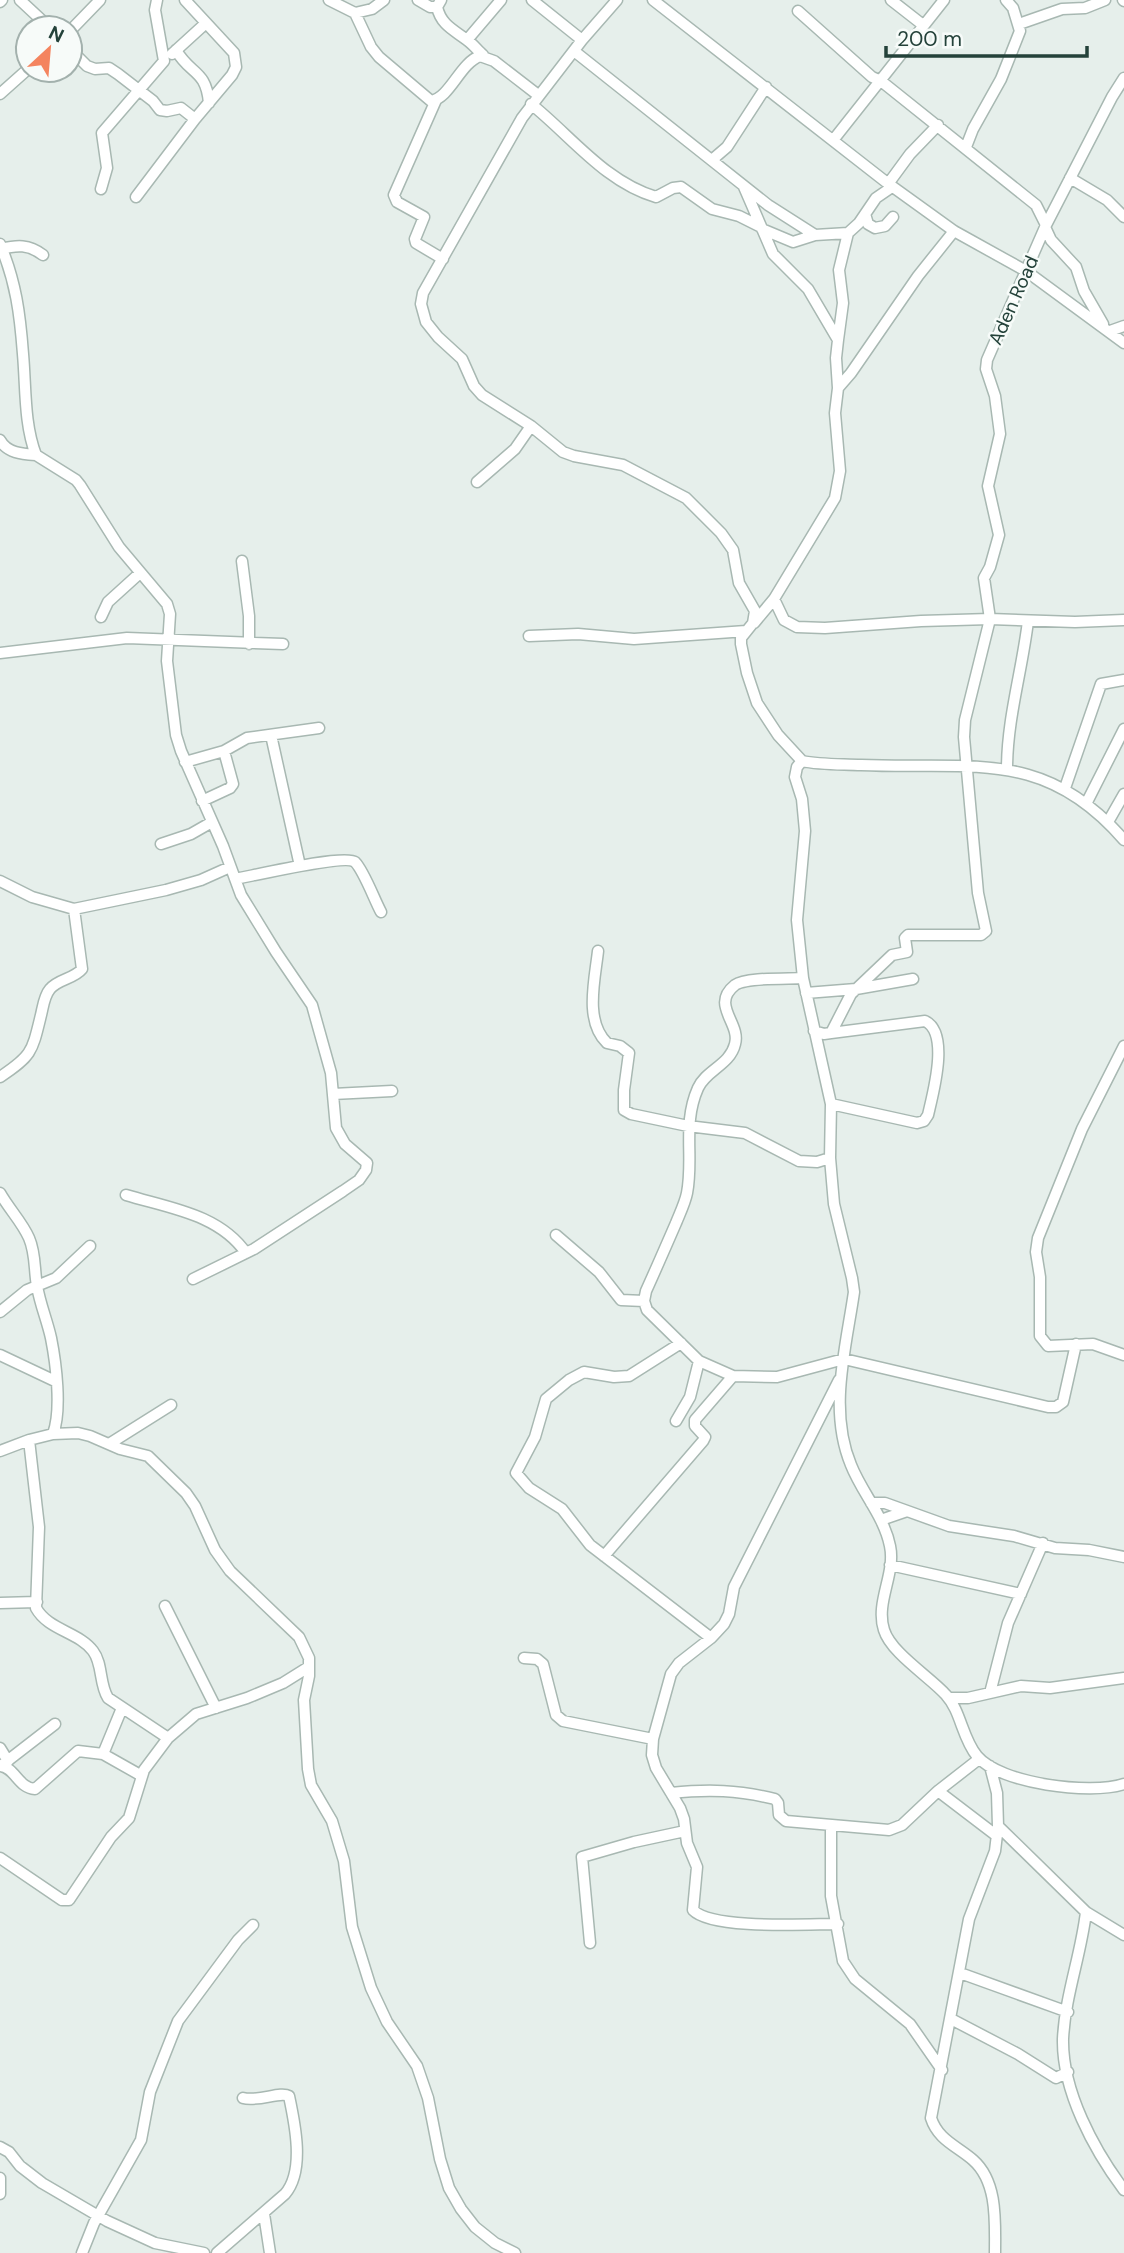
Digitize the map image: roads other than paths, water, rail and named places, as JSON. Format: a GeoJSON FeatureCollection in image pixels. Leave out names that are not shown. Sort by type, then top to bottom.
{"type":"FeatureCollection","features":[{"type":"Feature","properties":{"kind":"street"},"geometry":{"type":"LineString","coordinates":[[20,0],[35,14]]}},
{"type":"Feature","properties":{"kind":"street"},"geometry":{"type":"LineString","coordinates":[[84,17],[100,0]]}},
{"type":"Feature","properties":{"kind":"street"},"geometry":{"type":"LineString","coordinates":[[157,0],[155,10],[164,61]]}},
{"type":"Feature","properties":{"kind":"street"},"geometry":{"type":"LineString","coordinates":[[329,0],[355,13],[371,47],[379,57],[425,97],[436,100]]}},
{"type":"Feature","properties":{"kind":"street"},"geometry":{"type":"LineString","coordinates":[[355,13],[372,9],[384,0]]}},
{"type":"Feature","properties":{"kind":"street"},"geometry":{"type":"LineString","coordinates":[[418,0],[430,7],[439,4],[438,13],[450,30],[538,95]]}},
{"type":"Feature","properties":{"kind":"street"},"geometry":{"type":"LineString","coordinates":[[467,40],[501,0]]}},
{"type":"Feature","properties":{"kind":"street"},"geometry":{"type":"LineString","coordinates":[[531,0],[582,40]]}},
{"type":"Feature","properties":{"kind":"street"},"geometry":{"type":"LineString","coordinates":[[617,0],[531,104],[423,293],[421,304],[426,322],[461,359],[474,386],[482,395],[531,426],[563,452],[623,466],[687,498],[721,533],[733,550],[739,583],[755,611],[741,644],[757,702],[778,735],[802,761],[888,766],[967,766],[1007,769],[1040,777],[1087,802],[1124,840]]}},
{"type":"Feature","properties":{"kind":"street"},"geometry":{"type":"LineString","coordinates":[[653,0],[890,185],[954,231],[1026,271],[1124,343]]}},
{"type":"Feature","properties":{"kind":"street"},"geometry":{"type":"LineString","coordinates":[[891,0],[923,25]]}},
{"type":"Feature","properties":{"kind":"street"},"geometry":{"type":"LineString","coordinates":[[834,139],[944,0]]}},
{"type":"Feature","properties":{"kind":"street"},"geometry":{"type":"LineString","coordinates":[[966,148],[973,129],[1002,79],[1020,31],[1013,8],[1006,0]]}},
{"type":"Feature","properties":{"kind":"street"},"geometry":{"type":"LineString","coordinates":[[1019,24],[1062,9],[1085,8],[1105,0]]}},
{"type":"Feature","properties":{"kind":"street"},"geometry":{"type":"LineString","coordinates":[[136,197],[232,75],[236,58],[188,1]]}},
{"type":"Feature","properties":{"kind":"street"},"geometry":{"type":"LineString","coordinates":[[797,11],[872,77],[938,125],[1036,205],[1045,211],[1054,212]]}},
{"type":"Feature","properties":{"kind":"street"},"geometry":{"type":"LineString","coordinates":[[101,189],[107,168],[102,133],[164,61],[206,23]]}},
{"type":"Feature","properties":{"kind":"street"},"geometry":{"type":"LineString","coordinates":[[176,50],[184,63],[206,83],[209,103]]}},
{"type":"Feature","properties":{"kind":"street"},"geometry":{"type":"LineString","coordinates":[[574,51],[768,205],[815,236]]}},
{"type":"Feature","properties":{"kind":"street"},"geometry":{"type":"LineString","coordinates":[[443,259],[416,243],[415,239],[424,217],[397,202],[394,195],[436,100],[469,62],[476,56],[484,55]]}},
{"type":"Feature","properties":{"kind":"street"},"geometry":{"type":"LineString","coordinates":[[84,63],[95,69],[111,69],[160,110],[179,107],[195,119]]}},
{"type":"Feature","properties":{"kind":"street","name":"Aden Road"},"geometry":{"type":"LineString","coordinates":[[990,619],[984,581],[999,535],[988,486],[1000,434],[995,396],[986,369],[987,360],[1045,226],[1124,78]]}},
{"type":"Feature","properties":{"kind":"street"},"geometry":{"type":"LineString","coordinates":[[0,94],[14,82]]}},
{"type":"Feature","properties":{"kind":"street"},"geometry":{"type":"LineString","coordinates":[[713,159],[727,147],[766,87]]}},
{"type":"Feature","properties":{"kind":"street"},"geometry":{"type":"LineString","coordinates":[[531,104],[597,163],[628,185],[656,197],[681,187],[712,209],[739,216],[793,242],[815,236],[848,233]]}},
{"type":"Feature","properties":{"kind":"street"},"geometry":{"type":"LineString","coordinates":[[529,636],[578,634],[634,639],[750,627],[774,600],[835,498],[840,471],[835,414],[838,340],[843,303],[839,270],[848,233],[890,185],[910,154],[938,125]]}},
{"type":"Feature","properties":{"kind":"street"},"geometry":{"type":"LineString","coordinates":[[1070,178],[1107,200],[1124,217]]}},
{"type":"Feature","properties":{"kind":"street"},"geometry":{"type":"LineString","coordinates":[[742,182],[773,254],[808,289],[838,340]]}},
{"type":"Feature","properties":{"kind":"street"},"geometry":{"type":"LineString","coordinates":[[1036,205],[1051,240],[1076,267],[1084,291],[1108,330]]}},
{"type":"Feature","properties":{"kind":"street"},"geometry":{"type":"LineString","coordinates":[[865,214],[868,223],[875,228],[885,226],[892,217]]}},
{"type":"Feature","properties":{"kind":"street"},"geometry":{"type":"LineString","coordinates":[[838,388],[918,276],[954,231]]}},
{"type":"Feature","properties":{"kind":"street"},"geometry":{"type":"LineString","coordinates":[[945,241],[965,237]]}},
{"type":"Feature","properties":{"kind":"street"},"geometry":{"type":"LineString","coordinates":[[36,456],[26,409],[15,286],[1,247],[23,245],[43,255]]}},
{"type":"Feature","properties":{"kind":"street"},"geometry":{"type":"LineString","coordinates":[[1108,330],[1124,326]]}},
{"type":"Feature","properties":{"kind":"street"},"geometry":{"type":"LineString","coordinates":[[477,482],[515,449],[531,426]]}},
{"type":"Feature","properties":{"kind":"street"},"geometry":{"type":"LineString","coordinates":[[0,440],[13,452],[36,456],[76,480],[119,547],[167,604],[170,614],[167,661],[172,707],[176,735],[185,762],[241,895],[312,1005],[325,1049],[339,1137],[367,1163],[359,1180],[343,1191],[246,1253],[193,1279]]}},
{"type":"Feature","properties":{"kind":"street"},"geometry":{"type":"LineString","coordinates":[[242,561],[249,616],[249,644]]}},
{"type":"Feature","properties":{"kind":"street"},"geometry":{"type":"LineString","coordinates":[[102,617],[108,601],[140,573]]}},
{"type":"Feature","properties":{"kind":"street"},"geometry":{"type":"LineString","coordinates":[[774,600],[784,620],[797,627],[990,619],[1124,620]]}},
{"type":"Feature","properties":{"kind":"street"},"geometry":{"type":"LineString","coordinates":[[831,1033],[856,989],[892,955],[906,952],[905,938],[908,934],[985,933],[978,893],[965,720],[990,619]]}},
{"type":"Feature","properties":{"kind":"street"},"geometry":{"type":"LineString","coordinates":[[1007,769],[1011,715],[1028,621]]}},
{"type":"Feature","properties":{"kind":"street"},"geometry":{"type":"LineString","coordinates":[[0,653],[127,638],[283,644]]}},
{"type":"Feature","properties":{"kind":"street"},"geometry":{"type":"LineString","coordinates":[[1065,788],[1101,684],[1124,680]]}},
{"type":"Feature","properties":{"kind":"street"},"geometry":{"type":"LineString","coordinates":[[185,762],[224,751],[247,738],[319,728]]}},
{"type":"Feature","properties":{"kind":"street"},"geometry":{"type":"LineString","coordinates":[[1087,802],[1124,729]]}},
{"type":"Feature","properties":{"kind":"street"},"geometry":{"type":"LineString","coordinates":[[271,735],[300,866]]}},
{"type":"Feature","properties":{"kind":"street"},"geometry":{"type":"LineString","coordinates":[[202,801],[233,784],[224,751]]}},
{"type":"Feature","properties":{"kind":"street"},"geometry":{"type":"LineString","coordinates":[[802,761],[797,767],[795,777],[802,799],[806,831],[797,920],[803,978],[831,1104],[830,1158],[834,1204],[853,1292],[841,1376],[841,1430],[850,1464],[881,1520],[891,1549],[881,1619],[886,1636],[949,1698],[966,1741],[979,1759],[990,1766],[1028,1781],[1059,1787],[1106,1788],[1124,1784]]}},
{"type":"Feature","properties":{"kind":"street"},"geometry":{"type":"LineString","coordinates":[[1108,822],[1124,794]]}},
{"type":"Feature","properties":{"kind":"street"},"geometry":{"type":"LineString","coordinates":[[161,844],[191,834],[212,822]]}},
{"type":"Feature","properties":{"kind":"street"},"geometry":{"type":"LineString","coordinates":[[235,879],[348,859],[353,861],[381,912]]}},
{"type":"Feature","properties":{"kind":"street"},"geometry":{"type":"LineString","coordinates":[[0,881],[32,897],[74,909],[166,890],[201,880],[230,867]]}},
{"type":"Feature","properties":{"kind":"street"},"geometry":{"type":"LineString","coordinates":[[0,1077],[29,1056],[50,989],[55,984],[79,974],[82,969],[74,909]]}},
{"type":"Feature","properties":{"kind":"street"},"geometry":{"type":"LineString","coordinates":[[598,951],[593,994],[595,1022],[603,1040],[629,1053],[624,1110],[631,1114],[688,1126],[745,1133],[799,1161],[817,1162],[830,1158]]}},
{"type":"Feature","properties":{"kind":"street"},"geometry":{"type":"LineString","coordinates":[[803,978],[741,982],[730,990],[725,1008],[736,1043],[725,1061],[703,1079],[698,1088],[688,1126],[686,1197],[644,1301],[647,1310],[699,1361],[733,1376],[777,1377],[844,1359],[1054,1407],[1063,1402],[1076,1343]]}},
{"type":"Feature","properties":{"kind":"street"},"geometry":{"type":"LineString","coordinates":[[806,993],[856,989],[913,979]]}},
{"type":"Feature","properties":{"kind":"street"},"geometry":{"type":"LineString","coordinates":[[814,1031],[824,1034],[925,1021],[933,1026],[937,1038],[938,1058],[928,1115],[924,1121],[917,1122],[831,1104]]}},
{"type":"Feature","properties":{"kind":"street"},"geometry":{"type":"LineString","coordinates":[[1124,1046],[1082,1129],[1043,1224],[1036,1252],[1040,1277],[1040,1336],[1048,1346],[1093,1344],[1124,1355]]}},
{"type":"Feature","properties":{"kind":"street"},"geometry":{"type":"LineString","coordinates":[[333,1094],[392,1091]]}},
{"type":"Feature","properties":{"kind":"street"},"geometry":{"type":"LineString","coordinates":[[0,1194],[29,1236],[33,1249],[37,1286],[51,1340],[57,1412],[53,1434]]}},
{"type":"Feature","properties":{"kind":"street"},"geometry":{"type":"LineString","coordinates":[[126,1195],[221,1226],[236,1238],[246,1253]]}},
{"type":"Feature","properties":{"kind":"street"},"geometry":{"type":"LineString","coordinates":[[556,1235],[599,1272],[621,1300],[644,1301]]}},
{"type":"Feature","properties":{"kind":"street"},"geometry":{"type":"LineString","coordinates":[[0,1312],[27,1290],[56,1278],[90,1247]]}},
{"type":"Feature","properties":{"kind":"street"},"geometry":{"type":"LineString","coordinates":[[681,1343],[629,1376],[614,1377],[584,1372],[551,1393],[542,1405],[535,1437],[517,1469],[518,1477],[524,1484],[562,1509],[578,1532],[604,1556],[711,1638]]}},
{"type":"Feature","properties":{"kind":"street"},"geometry":{"type":"LineString","coordinates":[[0,1355],[55,1381]]}},
{"type":"Feature","properties":{"kind":"street"},"geometry":{"type":"LineString","coordinates":[[676,1421],[690,1397],[699,1361]]}},
{"type":"Feature","properties":{"kind":"street"},"geometry":{"type":"LineString","coordinates":[[604,1556],[703,1441],[705,1437],[695,1426],[695,1420],[733,1376]]}},
{"type":"Feature","properties":{"kind":"street"},"geometry":{"type":"LineString","coordinates":[[838,1924],[754,1925],[698,1914],[693,1910],[697,1867],[690,1853],[680,1808],[656,1768],[652,1755],[653,1739],[671,1674],[687,1656],[724,1624],[729,1614],[734,1587],[841,1376]]}},
{"type":"Feature","properties":{"kind":"street"},"geometry":{"type":"LineString","coordinates":[[109,1444],[171,1405]]}},
{"type":"Feature","properties":{"kind":"street"},"geometry":{"type":"LineString","coordinates":[[0,1451],[53,1434],[90,1436],[148,1456],[186,1493],[195,1506],[215,1550],[230,1571],[299,1637],[309,1658],[309,1676],[304,1700],[307,1769],[311,1785],[332,1821],[344,1861],[352,1927],[371,1988],[387,2022],[421,2076],[449,2188],[475,2227],[495,2243],[515,2253]]}},
{"type":"Feature","properties":{"kind":"street"},"geometry":{"type":"LineString","coordinates":[[29,1440],[40,1527],[36,1608],[43,1616],[93,1650],[98,1659],[105,1694],[168,1738]]}},
{"type":"Feature","properties":{"kind":"street"},"geometry":{"type":"LineString","coordinates":[[871,1503],[884,1503],[949,1526],[1043,1543],[1055,1548],[1089,1550],[1124,1557]]}},
{"type":"Feature","properties":{"kind":"street"},"geometry":{"type":"LineString","coordinates":[[881,1520],[907,1511]]}},
{"type":"Feature","properties":{"kind":"street"},"geometry":{"type":"LineString","coordinates":[[990,1693],[1008,1623],[1043,1543]]}},
{"type":"Feature","properties":{"kind":"street"},"geometry":{"type":"LineString","coordinates":[[890,1565],[1021,1594]]}},
{"type":"Feature","properties":{"kind":"street"},"geometry":{"type":"LineString","coordinates":[[0,1603],[37,1602]]}},
{"type":"Feature","properties":{"kind":"street"},"geometry":{"type":"LineString","coordinates":[[165,1606],[216,1708]]}},
{"type":"Feature","properties":{"kind":"street"},"geometry":{"type":"LineString","coordinates":[[524,1658],[537,1659],[543,1664],[556,1715],[563,1721],[653,1739]]}},
{"type":"Feature","properties":{"kind":"street"},"geometry":{"type":"LineString","coordinates":[[0,1858],[62,1900],[69,1900],[111,1837],[129,1818],[147,1764],[168,1738],[196,1714],[283,1683],[307,1668]]}},
{"type":"Feature","properties":{"kind":"street"},"geometry":{"type":"LineString","coordinates":[[949,1698],[968,1698],[1021,1686],[1051,1688],[1124,1678]]}},
{"type":"Feature","properties":{"kind":"street"},"geometry":{"type":"LineString","coordinates":[[103,1754],[122,1708]]}},
{"type":"Feature","properties":{"kind":"street"},"geometry":{"type":"LineString","coordinates":[[4,1764],[55,1724]]}},
{"type":"Feature","properties":{"kind":"street"},"geometry":{"type":"LineString","coordinates":[[0,1748],[4,1764],[23,1786],[35,1789],[78,1751],[103,1754],[142,1776]]}},
{"type":"Feature","properties":{"kind":"street"},"geometry":{"type":"LineString","coordinates":[[671,1793],[705,1789],[729,1790],[777,1801],[779,1815],[786,1821],[897,1829],[979,1759]]}},
{"type":"Feature","properties":{"kind":"street"},"geometry":{"type":"LineString","coordinates":[[990,1766],[997,1793],[998,1831],[995,1851],[969,1919],[931,2118],[939,2133],[983,2170],[995,2216],[995,2253]]}},
{"type":"Feature","properties":{"kind":"street"},"geometry":{"type":"LineString","coordinates":[[939,1791],[998,1831],[1086,1912],[1124,1935]]}},
{"type":"Feature","properties":{"kind":"street"},"geometry":{"type":"LineString","coordinates":[[831,1826],[830,1882],[841,1957],[855,1979],[910,2024],[942,2070]]}},
{"type":"Feature","properties":{"kind":"street"},"geometry":{"type":"LineString","coordinates":[[590,1943],[582,1857],[685,1831]]}},
{"type":"Feature","properties":{"kind":"street"},"geometry":{"type":"LineString","coordinates":[[1086,1912],[1063,2039],[1068,2072],[1092,2142],[1124,2190]]}},
{"type":"Feature","properties":{"kind":"street"},"geometry":{"type":"LineString","coordinates":[[82,2253],[98,2216],[141,2140],[150,2092],[178,2021],[253,1925]]}},
{"type":"Feature","properties":{"kind":"street"},"geometry":{"type":"LineString","coordinates":[[960,1973],[1068,2012]]}},
{"type":"Feature","properties":{"kind":"street"},"geometry":{"type":"LineString","coordinates":[[951,2020],[1018,2054],[1056,2078],[1068,2072]]}},
{"type":"Feature","properties":{"kind":"street"},"geometry":{"type":"LineString","coordinates":[[218,2253],[293,2185],[297,2171],[290,2099],[286,2094],[257,2101],[243,2098]]}},
{"type":"Feature","properties":{"kind":"street"},"geometry":{"type":"LineString","coordinates":[[0,2147],[42,2183],[98,2216],[155,2243],[204,2253]]}},
{"type":"Feature","properties":{"kind":"street"},"geometry":{"type":"LineString","coordinates":[[0,2178],[0,2194]]}},
{"type":"Feature","properties":{"kind":"street"},"geometry":{"type":"LineString","coordinates":[[264,2214],[270,2253]]}}]}
